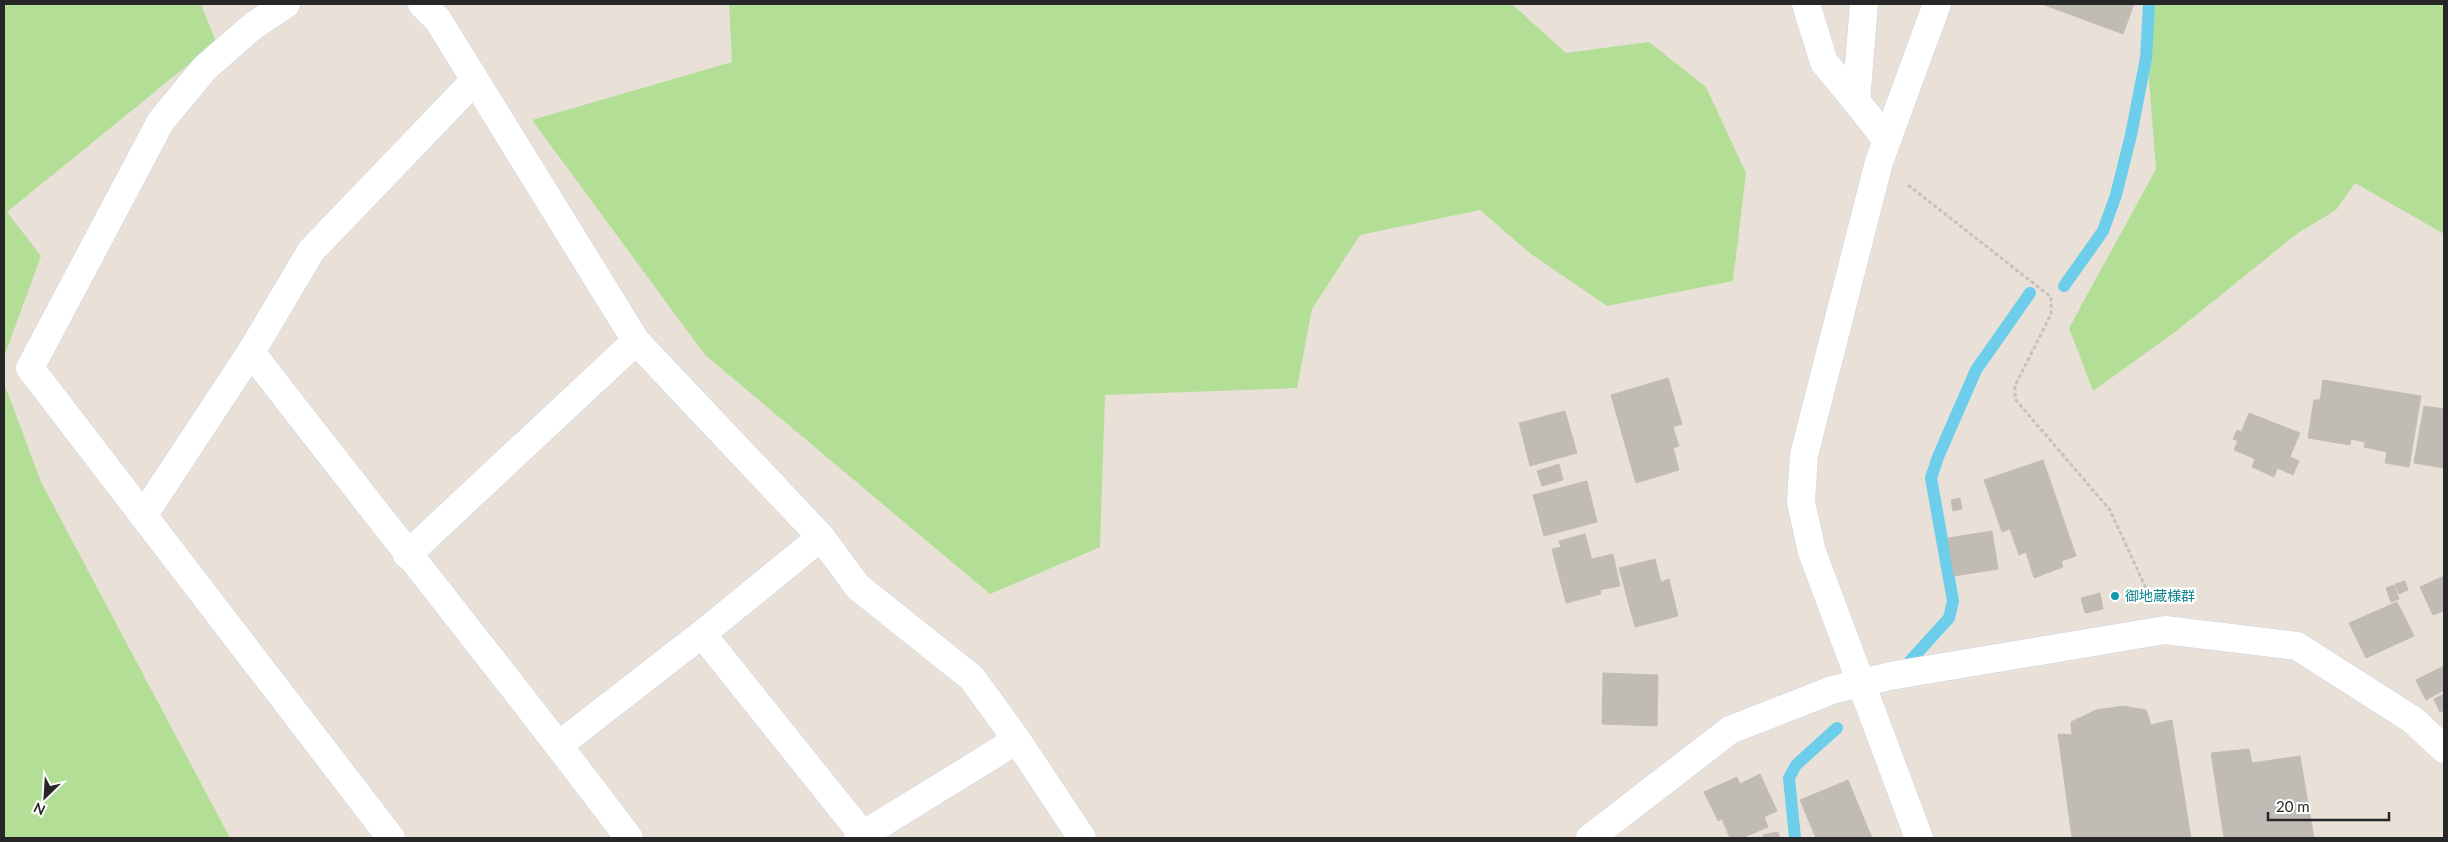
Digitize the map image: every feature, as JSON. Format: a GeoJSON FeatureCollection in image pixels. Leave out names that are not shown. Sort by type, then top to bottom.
{"type":"FeatureCollection","features":[{"type":"Feature","properties":{"kind":"street"},"geometry":{"type":"LineString","coordinates":[[286,4],[253,26],[205,68],[161,121],[30,368],[391,838]]}},
{"type":"Feature","properties":{"kind":"street"},"geometry":{"type":"LineString","coordinates":[[422,4],[438,20],[636,342],[821,537],[858,587],[972,678],[1018,740],[1082,838]]}},
{"type":"Feature","properties":{"kind":"street"},"geometry":{"type":"LineString","coordinates":[[1806,4],[1824,62],[1856,101],[1883,151]]}},
{"type":"Feature","properties":{"kind":"street"},"geometry":{"type":"LineString","coordinates":[[1856,101],[1864,4]]}},
{"type":"Feature","properties":{"kind":"street"},"geometry":{"type":"LineString","coordinates":[[1919,838],[1812,552],[1801,502],[1804,455],[1883,151],[1937,4]]}},
{"type":"Feature","properties":{"kind":"street"},"geometry":{"type":"LineString","coordinates":[[143,516],[251,352],[311,251],[474,80]]}},
{"type":"Feature","properties":{"kind":"street"},"geometry":{"type":"LineString","coordinates":[[407,555],[636,342]]}},
{"type":"Feature","properties":{"kind":"street"},"geometry":{"type":"LineString","coordinates":[[251,352],[407,555],[559,745],[629,838]]}},
{"type":"Feature","properties":{"kind":"street"},"geometry":{"type":"LineString","coordinates":[[559,745],[702,634],[821,537]]}},
{"type":"Feature","properties":{"kind":"street"},"geometry":{"type":"LineString","coordinates":[[1590,838],[1730,730],[1860,682],[2165,630],[2297,646],[2413,720],[2444,750]]}},
{"type":"Feature","properties":{"kind":"street"},"geometry":{"type":"LineString","coordinates":[[702,634],[860,837],[1018,740]]}},
{"type":"Feature","properties":{"kind":"path"},"geometry":{"type":"LineString","coordinates":[[1883,151],[2051,297],[2051,314],[2015,386],[2015,399],[2110,510],[2165,630]]}},
{"type":"Feature","properties":{"kind":"green space"},"geometry":{"type":"Polygon","coordinates":[[[4,4],[201,4],[216,42],[7,212],[41,256],[4,357],[4,4]]]}},
{"type":"Feature","properties":{"kind":"green space"},"geometry":{"type":"Polygon","coordinates":[[[729,4],[1512,4],[1566,53],[1649,42],[1706,87],[1746,173],[1733,281],[1607,306],[1531,254],[1480,210],[1360,235],[1312,309],[1297,388],[1105,395],[1100,547],[990,594],[705,355],[532,120],[732,62],[729,4]]]}},
{"type":"Feature","properties":{"kind":"green space"},"geometry":{"type":"Polygon","coordinates":[[[2143,4],[2444,4],[2444,234],[2355,183],[2336,210],[2298,233],[2175,332],[2093,391],[2069,328],[2156,169],[2143,4]]]}},
{"type":"Feature","properties":{"kind":"green space"},"geometry":{"type":"Polygon","coordinates":[[[4,383],[41,482],[230,838],[4,838],[4,383]]]}},
{"type":"Feature","properties":{"kind":"building"},"geometry":{"type":"Polygon","coordinates":[[[2042,4],[2134,4],[2123,34],[2042,4]]]}},
{"type":"Feature","properties":{"kind":"building"},"geometry":{"type":"Polygon","coordinates":[[[1668,378],[1682,424],[1673,427],[1679,446],[1673,448],[1679,470],[1636,483],[1611,395],[1668,378]]]}},
{"type":"Feature","properties":{"kind":"building"},"geometry":{"type":"Polygon","coordinates":[[[2323,380],[2421,396],[2409,467],[2385,463],[2387,452],[2364,447],[2365,442],[2351,439],[2350,445],[2308,438],[2314,400],[2320,400],[2323,380]]]}},
{"type":"Feature","properties":{"kind":"building"},"geometry":{"type":"Polygon","coordinates":[[[2424,406],[2444,409],[2444,468],[2414,463],[2424,406]]]}},
{"type":"Feature","properties":{"kind":"building"},"geometry":{"type":"Polygon","coordinates":[[[1565,411],[1577,453],[1530,466],[1519,423],[1565,411]]]}},
{"type":"Feature","properties":{"kind":"building"},"geometry":{"type":"Polygon","coordinates":[[[2249,413],[2300,433],[2284,471],[2234,450],[2249,413]]]}},
{"type":"Feature","properties":{"kind":"building"},"geometry":{"type":"Polygon","coordinates":[[[2237,430],[2241,432],[2238,441],[2233,439],[2237,430]]]}},
{"type":"Feature","properties":{"kind":"building"},"geometry":{"type":"Polygon","coordinates":[[[2290,457],[2299,461],[2293,475],[2284,471],[2290,457]]]}},
{"type":"Feature","properties":{"kind":"building"},"geometry":{"type":"Polygon","coordinates":[[[2255,459],[2277,469],[2274,477],[2252,467],[2255,459]]]}},
{"type":"Feature","properties":{"kind":"building"},"geometry":{"type":"Polygon","coordinates":[[[2043,460],[2076,556],[2061,561],[2063,567],[2034,578],[2026,552],[2019,555],[2010,529],[2002,532],[1984,480],[2043,460]]]}},
{"type":"Feature","properties":{"kind":"building"},"geometry":{"type":"Polygon","coordinates":[[[1559,464],[1563,480],[1542,486],[1537,471],[1559,464]]]}},
{"type":"Feature","properties":{"kind":"building"},"geometry":{"type":"Polygon","coordinates":[[[1587,481],[1597,522],[1544,536],[1533,495],[1587,481]]]}},
{"type":"Feature","properties":{"kind":"building"},"geometry":{"type":"Polygon","coordinates":[[[1960,498],[1962,509],[1953,511],[1951,500],[1960,498]]]}},
{"type":"Feature","properties":{"kind":"building"},"geometry":{"type":"Polygon","coordinates":[[[1992,531],[1998,569],[1954,576],[1948,538],[1992,531]]]}},
{"type":"Feature","properties":{"kind":"building"},"geometry":{"type":"Polygon","coordinates":[[[1585,534],[1601,594],[1566,603],[1552,549],[1561,547],[1559,541],[1585,534]]]}},
{"type":"Feature","properties":{"kind":"building"},"geometry":{"type":"Polygon","coordinates":[[[1613,554],[1620,586],[1599,590],[1592,559],[1613,554]]]}},
{"type":"Feature","properties":{"kind":"building"},"geometry":{"type":"Polygon","coordinates":[[[1655,559],[1661,582],[1669,579],[1678,616],[1635,627],[1619,568],[1655,559]]]}},
{"type":"Feature","properties":{"kind":"building"},"geometry":{"type":"Polygon","coordinates":[[[2444,576],[2444,611],[2433,615],[2420,587],[2444,576]]]}},
{"type":"Feature","properties":{"kind":"building"},"geometry":{"type":"Polygon","coordinates":[[[2405,581],[2408,590],[2399,594],[2395,584],[2405,581]]]}},
{"type":"Feature","properties":{"kind":"building"},"geometry":{"type":"Polygon","coordinates":[[[2394,585],[2399,599],[2391,602],[2386,588],[2394,585]]]}},
{"type":"Feature","properties":{"kind":"building"},"geometry":{"type":"Polygon","coordinates":[[[2100,593],[2103,609],[2085,613],[2081,598],[2100,593]]]}},
{"type":"Feature","properties":{"kind":"building"},"geometry":{"type":"Polygon","coordinates":[[[2397,602],[2414,636],[2366,658],[2349,623],[2397,602]]]}},
{"type":"Feature","properties":{"kind":"building"},"geometry":{"type":"Polygon","coordinates":[[[2444,666],[2444,690],[2426,700],[2416,680],[2444,666]]]}},
{"type":"Feature","properties":{"kind":"building"},"geometry":{"type":"Polygon","coordinates":[[[1603,673],[1658,675],[1657,726],[1602,724],[1603,673]]]}},
{"type":"Feature","properties":{"kind":"building"},"geometry":{"type":"Polygon","coordinates":[[[2444,694],[2444,710],[2440,712],[2434,699],[2444,694]]]}},
{"type":"Feature","properties":{"kind":"building"},"geometry":{"type":"Polygon","coordinates":[[[2123,706],[2146,710],[2151,725],[2172,720],[2191,838],[2072,838],[2058,734],[2072,735],[2071,722],[2096,710],[2123,706]]]}},
{"type":"Feature","properties":{"kind":"building"},"geometry":{"type":"Polygon","coordinates":[[[2249,749],[2252,763],[2300,756],[2314,838],[2224,838],[2211,753],[2249,749]]]}},
{"type":"Feature","properties":{"kind":"building"},"geometry":{"type":"Polygon","coordinates":[[[1760,774],[1777,811],[1764,817],[1768,827],[1742,838],[1730,838],[1722,819],[1718,821],[1704,792],[1737,777],[1740,784],[1760,774]]]}},
{"type":"Feature","properties":{"kind":"building"},"geometry":{"type":"Polygon","coordinates":[[[1848,780],[1872,838],[1816,838],[1800,800],[1848,780]]]}},
{"type":"Feature","properties":{"kind":"building"},"geometry":{"type":"Polygon","coordinates":[[[1778,832],[1780,838],[1764,838],[1763,835],[1778,832]]]}},
{"type":"Feature","properties":{"kind":"waterway"},"geometry":{"type":"LineString","coordinates":[[2064,286],[2103,231],[2116,195],[2131,135],[2146,58],[2149,4]]}},
{"type":"Feature","properties":{"kind":"waterway"},"geometry":{"type":"LineString","coordinates":[[1910,661],[1949,618],[1953,601],[1931,478],[1938,457],[1976,370],[2030,293]]}},
{"type":"Feature","properties":{"kind":"waterway"},"geometry":{"type":"LineString","coordinates":[[1795,838],[1789,778],[1796,765],[1837,728]]}},
{"type":"Feature","properties":{"kind":"place","name":"御地蔵様群"},"geometry":{"type":"Point","coordinates":[2115,596]}}]}
